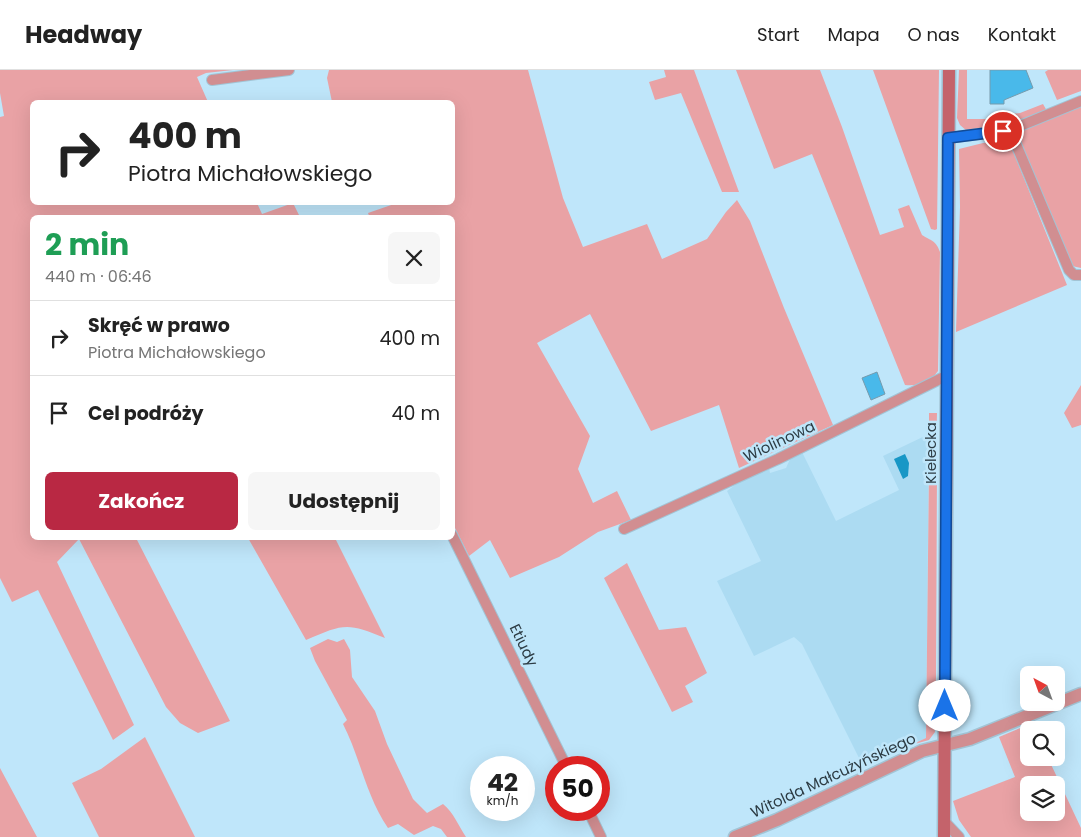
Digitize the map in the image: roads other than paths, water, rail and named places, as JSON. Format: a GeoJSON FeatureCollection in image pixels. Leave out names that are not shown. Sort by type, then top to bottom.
{"type":"FeatureCollection","features":[{"type":"Feature","properties":{"kind":"main road","name":"Kielecka"},"geometry":{"type":"LineString","coordinates":[[944,837],[949,70]]}},
{"type":"Feature","properties":{"kind":"street"},"geometry":{"type":"LineString","coordinates":[[212,80],[289,70]]}},
{"type":"Feature","properties":{"kind":"street"},"geometry":{"type":"LineString","coordinates":[[948,138],[1010,130],[1081,101]]}},
{"type":"Feature","properties":{"kind":"street"},"geometry":{"type":"LineString","coordinates":[[1010,130],[1069,270],[1074,275],[1081,275]]}},
{"type":"Feature","properties":{"kind":"street","name":"Wiolinowa"},"geometry":{"type":"LineString","coordinates":[[624,529],[778,458],[946,376]]}},
{"type":"Feature","properties":{"kind":"street","name":"Etiudy"},"geometry":{"type":"LineString","coordinates":[[454,540],[561,756]]}},
{"type":"Feature","properties":{"kind":"street","name":"Witolda Małcużyńskiego"},"geometry":{"type":"LineString","coordinates":[[735,837],[789,815],[922,751],[945,747],[970,739],[1081,694]]}},
{"type":"Feature","properties":{"kind":"street"},"geometry":{"type":"LineString","coordinates":[[593,821],[601,837]]}},
{"type":"Feature","properties":{"kind":"street"},"geometry":{"type":"LineString","coordinates":[[944,821],[959,837]]}},
{"type":"Feature","properties":{"kind":"water"},"geometry":{"type":"Polygon","coordinates":[[[905,454],[909,463],[908,476],[903,479],[894,459],[905,454]]]}}]}
